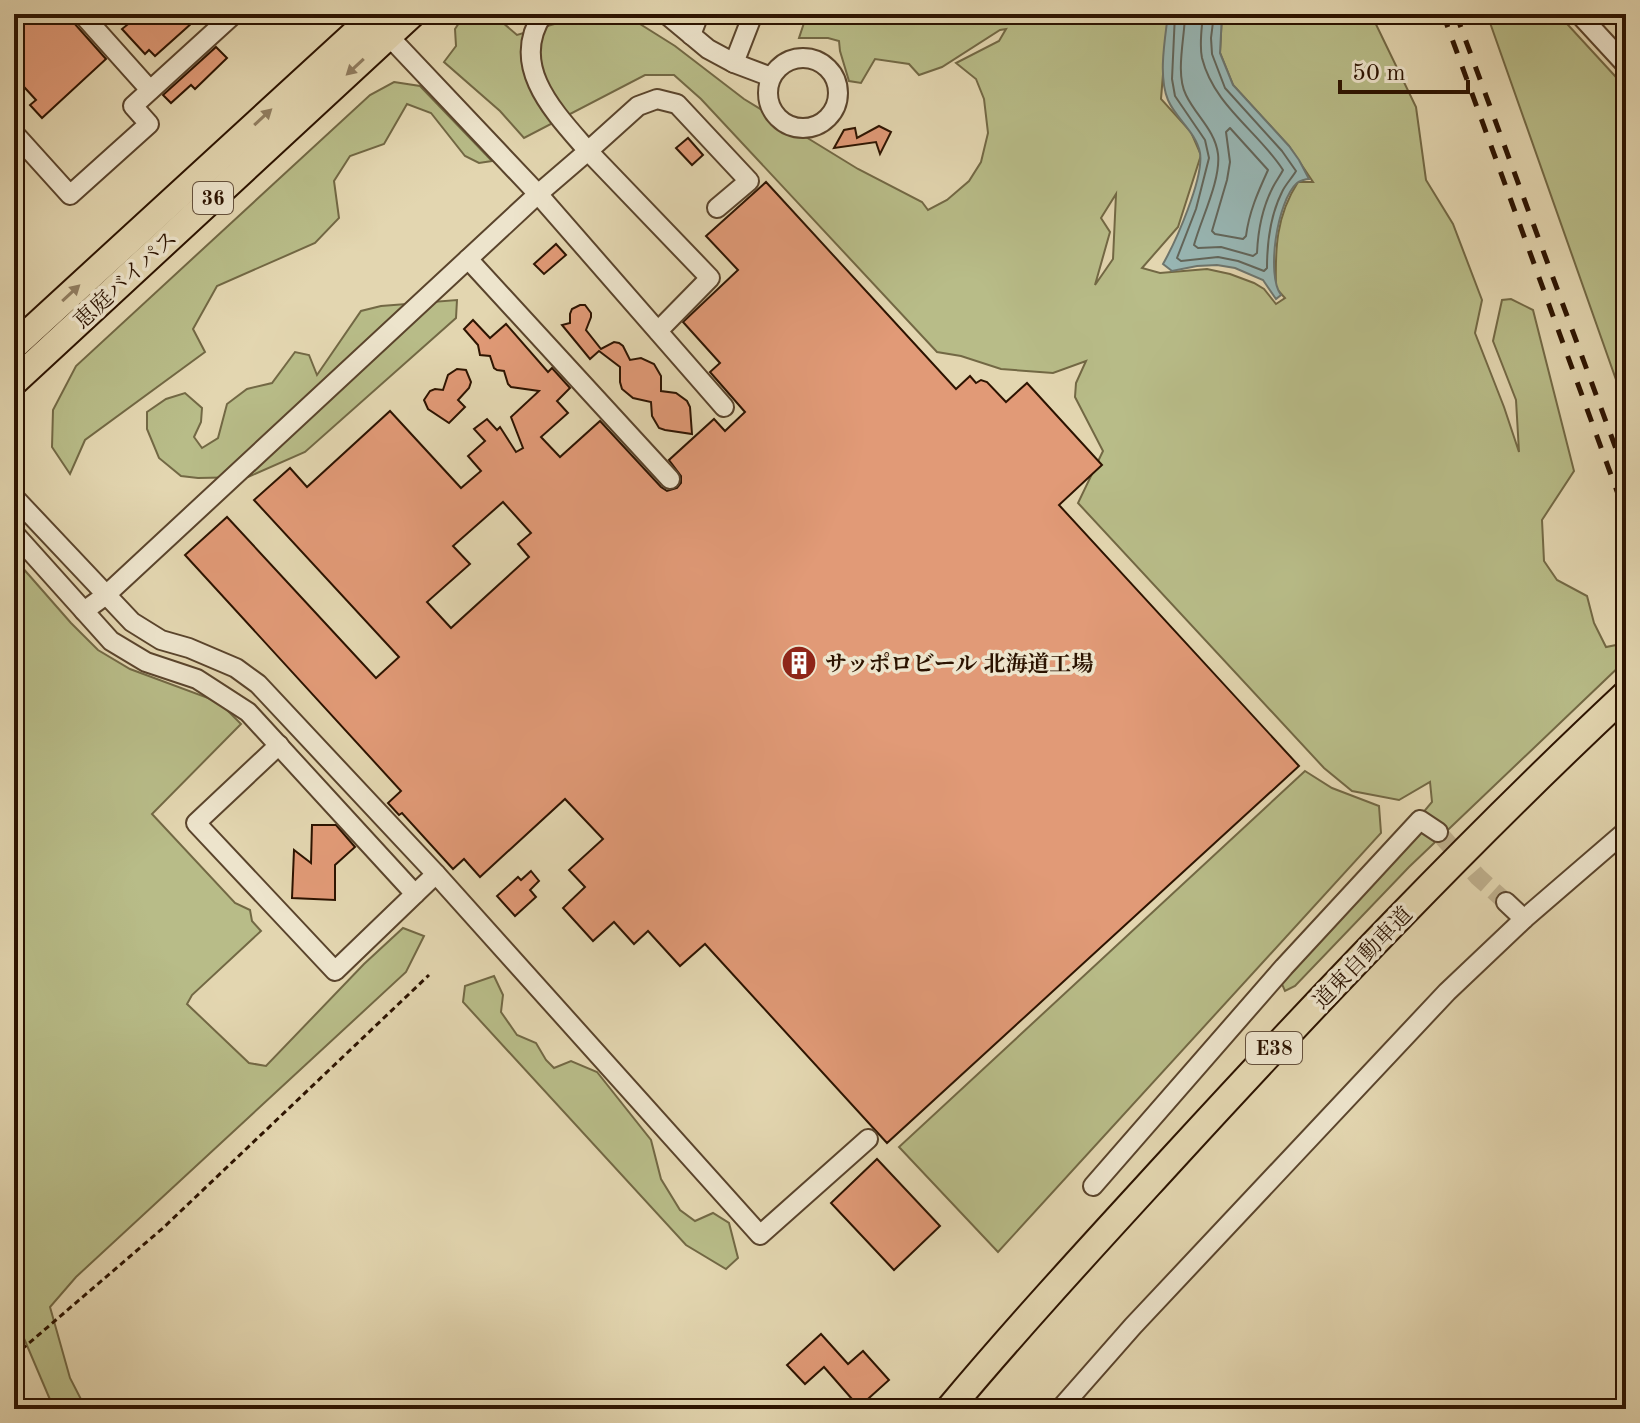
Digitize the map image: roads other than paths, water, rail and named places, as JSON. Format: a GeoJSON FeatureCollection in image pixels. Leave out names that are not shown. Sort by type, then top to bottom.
{"type":"FeatureCollection","features":[{"type":"Feature","properties":{"kind":"highway","name":"恵庭バイパス"},"geometry":{"type":"LineString","coordinates":[[14,346],[377,20],[412,14]]}},
{"type":"Feature","properties":{"kind":"highway","name":"恵庭バイパス"},"geometry":{"type":"LineString","coordinates":[[14,382],[377,20]]}},
{"type":"Feature","properties":{"kind":"highway","name":"道東自動車道"},"geometry":{"type":"LineString","coordinates":[[949,1409],[1269,1053],[1482,833],[1621,699]]}},
{"type":"Feature","properties":{"kind":"street"},"geometry":{"type":"LineString","coordinates":[[82,14],[150,90]]}},
{"type":"Feature","properties":{"kind":"street"},"geometry":{"type":"LineString","coordinates":[[14,133],[70,195],[149,124],[133,106],[234,14]]}},
{"type":"Feature","properties":{"kind":"street"},"geometry":{"type":"LineString","coordinates":[[543,14],[533,34],[530,53],[534,78],[545,99],[588,151],[710,278],[658,331]]}},
{"type":"Feature","properties":{"kind":"street"},"geometry":{"type":"LineString","coordinates":[[666,14],[708,49],[771,77]]}},
{"type":"Feature","properties":{"kind":"street"},"geometry":{"type":"LineString","coordinates":[[691,35],[699,14]]}},
{"type":"Feature","properties":{"kind":"street"},"geometry":{"type":"LineString","coordinates":[[734,63],[753,14]]}},
{"type":"Feature","properties":{"kind":"street"},"geometry":{"type":"LineString","coordinates":[[1579,14],[1626,65]]}},
{"type":"Feature","properties":{"kind":"street"},"geometry":{"type":"LineString","coordinates":[[377,20],[538,194],[724,407]]}},
{"type":"Feature","properties":{"kind":"street"},"geometry":{"type":"LineString","coordinates":[[84,611],[106,595],[538,194],[638,106],[657,99],[677,104],[749,181],[717,208]]}},
{"type":"Feature","properties":{"kind":"street"},"geometry":{"type":"LineString","coordinates":[[468,259],[670,479]]}},
{"type":"Feature","properties":{"kind":"street"},"geometry":{"type":"LineString","coordinates":[[14,497],[132,622],[161,640],[236,668],[258,684],[436,874],[760,1235],[868,1139]]}},
{"type":"Feature","properties":{"kind":"street"},"geometry":{"type":"LineString","coordinates":[[14,533],[111,641],[146,662],[197,679],[248,712],[415,894]]}},
{"type":"Feature","properties":{"kind":"street"},"geometry":{"type":"LineString","coordinates":[[294,721],[196,823],[335,971],[436,874]]}},
{"type":"Feature","properties":{"kind":"street"},"geometry":{"type":"LineString","coordinates":[[1093,1186],[1274,979],[1420,820],[1438,832]]}},
{"type":"Feature","properties":{"kind":"street"},"geometry":{"type":"LineString","coordinates":[[1060,1409],[1133,1326],[1447,992],[1524,919],[1626,831]]}},
{"type":"Feature","properties":{"kind":"street"},"geometry":{"type":"LineString","coordinates":[[1506,902],[1524,919]]}},
{"type":"Feature","properties":{"kind":"water"},"geometry":{"type":"Polygon","coordinates":[[[1168,14],[1222,14],[1220,53],[1233,85],[1289,146],[1309,179],[1298,182],[1290,192],[1279,221],[1274,272],[1281,295],[1276,299],[1263,280],[1235,268],[1217,265],[1172,271],[1163,264],[1188,209],[1200,164],[1198,145],[1165,91],[1163,58],[1168,14]]]}},
{"type":"Feature","properties":{"kind":"tunnel"},"geometry":{"type":"LineString","coordinates":[[1438,832],[1478,877],[1506,902]]}},
{"type":"Feature","properties":{"kind":"railway"},"geometry":{"type":"LineString","coordinates":[[1443,14],[1626,516]]}},
{"type":"Feature","properties":{"kind":"railway"},"geometry":{"type":"LineString","coordinates":[[1456,14],[1626,476]]}},
{"type":"Feature","properties":{"kind":"place","name":"サッポロビール 北海道工場"},"geometry":{"type":"Point","coordinates":[799,663]}}]}
